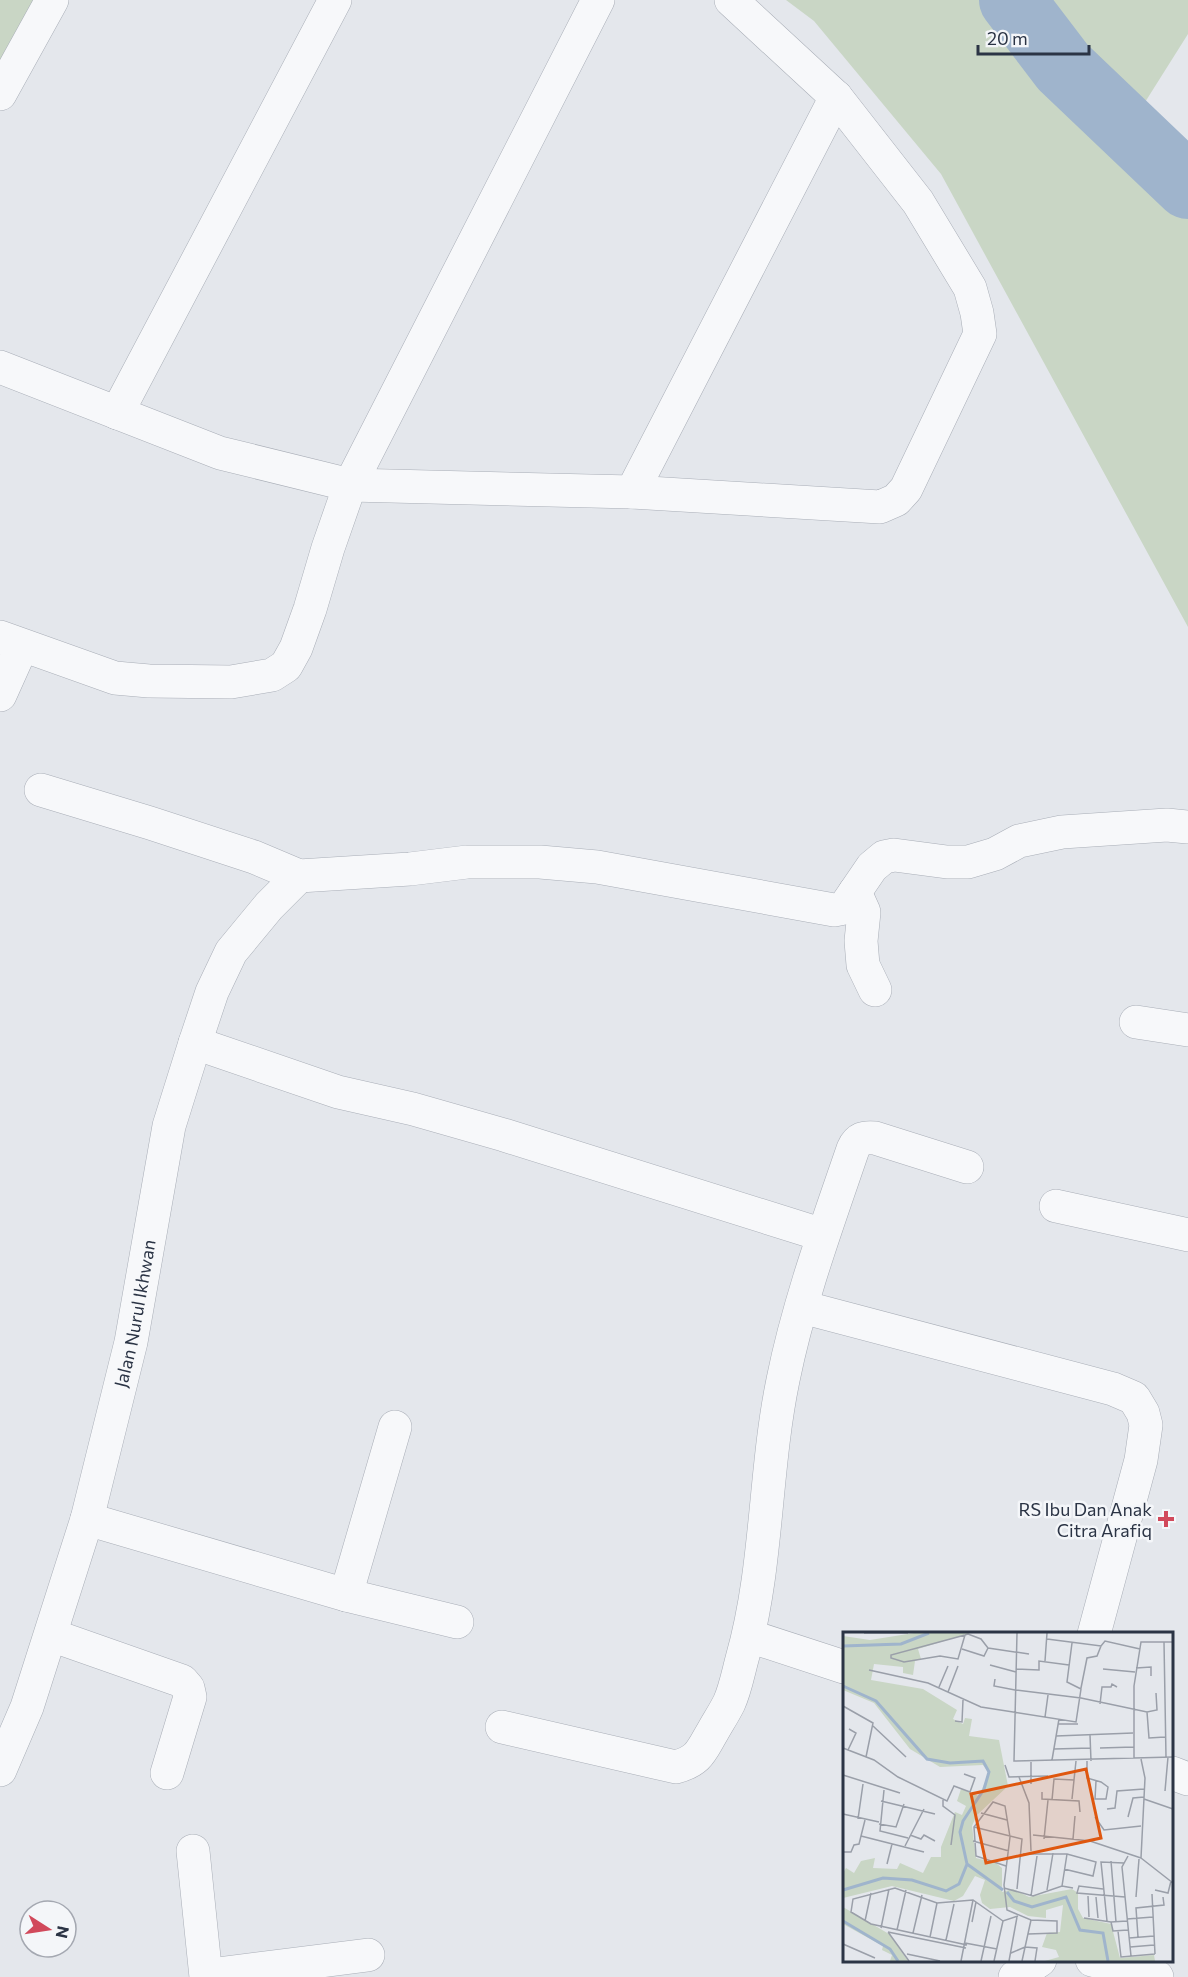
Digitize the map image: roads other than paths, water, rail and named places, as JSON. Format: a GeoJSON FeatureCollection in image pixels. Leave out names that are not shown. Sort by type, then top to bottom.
{"type":"FeatureCollection","features":[{"type":"Feature","properties":{"kind":"street"},"geometry":{"type":"LineString","coordinates":[[0,94],[52,0]]}},
{"type":"Feature","properties":{"kind":"street"},"geometry":{"type":"LineString","coordinates":[[117,413],[335,0]]}},
{"type":"Feature","properties":{"kind":"street"},"geometry":{"type":"LineString","coordinates":[[0,695],[11,641],[115,678],[149,681],[231,682],[272,675],[286,666],[296,648],[350,485],[598,0]]}},
{"type":"Feature","properties":{"kind":"street"},"geometry":{"type":"LineString","coordinates":[[0,367],[220,453],[350,485],[632,492],[880,507],[896,500],[906,489],[980,334],[970,288],[918,202],[836,97],[731,0]]}},
{"type":"Feature","properties":{"kind":"street"},"geometry":{"type":"LineString","coordinates":[[632,492],[836,97]]}},
{"type":"Feature","properties":{"kind":"street"},"geometry":{"type":"LineString","coordinates":[[40,790],[213,843],[299,876],[410,869],[467,862],[516,861],[597,867],[834,910],[844,908],[872,867],[884,856],[968,862],[995,854],[1019,841],[1062,832],[1167,825],[1188,827]]}},
{"type":"Feature","properties":{"kind":"street","name":"Jalan Nurul Ikhwan"},"geometry":{"type":"LineString","coordinates":[[0,1770],[27,1707],[87,1519],[130,1342],[169,1126],[212,992],[231,952],[269,906],[299,876]]}},
{"type":"Feature","properties":{"kind":"street"},"geometry":{"type":"LineString","coordinates":[[855,892],[864,912],[861,941],[862,964],[875,990]]}},
{"type":"Feature","properties":{"kind":"street"},"geometry":{"type":"LineString","coordinates":[[1136,1022],[1188,1030]]}},
{"type":"Feature","properties":{"kind":"street"},"geometry":{"type":"LineString","coordinates":[[195,1043],[338,1092],[413,1109],[504,1135],[823,1235]]}},
{"type":"Feature","properties":{"kind":"street"},"geometry":{"type":"LineString","coordinates":[[502,1727],[676,1767],[689,1763],[699,1755],[730,1701],[749,1636],[761,1564],[771,1464],[783,1381],[823,1235],[856,1142],[863,1137],[875,1137],[967,1167]]}},
{"type":"Feature","properties":{"kind":"street"},"geometry":{"type":"LineString","coordinates":[[1056,1206],[1188,1235]]}},
{"type":"Feature","properties":{"kind":"street"},"geometry":{"type":"LineString","coordinates":[[802,1307],[1113,1389],[1134,1398],[1143,1413],[1146,1425],[1141,1460],[1095,1632]]}},
{"type":"Feature","properties":{"kind":"street"},"geometry":{"type":"LineString","coordinates":[[346,1595],[395,1427]]}},
{"type":"Feature","properties":{"kind":"street"},"geometry":{"type":"LineString","coordinates":[[87,1519],[346,1595],[457,1622]]}},
{"type":"Feature","properties":{"kind":"street"},"geometry":{"type":"LineString","coordinates":[[51,1635],[182,1681],[188,1688],[190,1697],[167,1773]]}},
{"type":"Feature","properties":{"kind":"street"},"geometry":{"type":"LineString","coordinates":[[749,1636],[843,1667]]}},
{"type":"Feature","properties":{"kind":"street"},"geometry":{"type":"LineString","coordinates":[[1173,1773],[1188,1779]]}},
{"type":"Feature","properties":{"kind":"street"},"geometry":{"type":"LineString","coordinates":[[193,1851],[206,1977]]}},
{"type":"Feature","properties":{"kind":"street"},"geometry":{"type":"LineString","coordinates":[[211,1977],[217,1974],[369,1955]]}},
{"type":"Feature","properties":{"kind":"street"},"geometry":{"type":"LineString","coordinates":[[1016,1977],[1037,1962]]}},
{"type":"Feature","properties":{"kind":"street"},"geometry":{"type":"LineString","coordinates":[[1100,1962],[1157,1977]]}},
{"type":"Feature","properties":{"kind":"waterway"},"geometry":{"type":"LineString","coordinates":[[1012,0],[1063,67],[1188,186]]}},
{"type":"Feature","properties":{"kind":"place","name":"RS Ibu Dan Anak Citra Arafiq"},"geometry":{"type":"Point","coordinates":[1166,1519]}}]}
